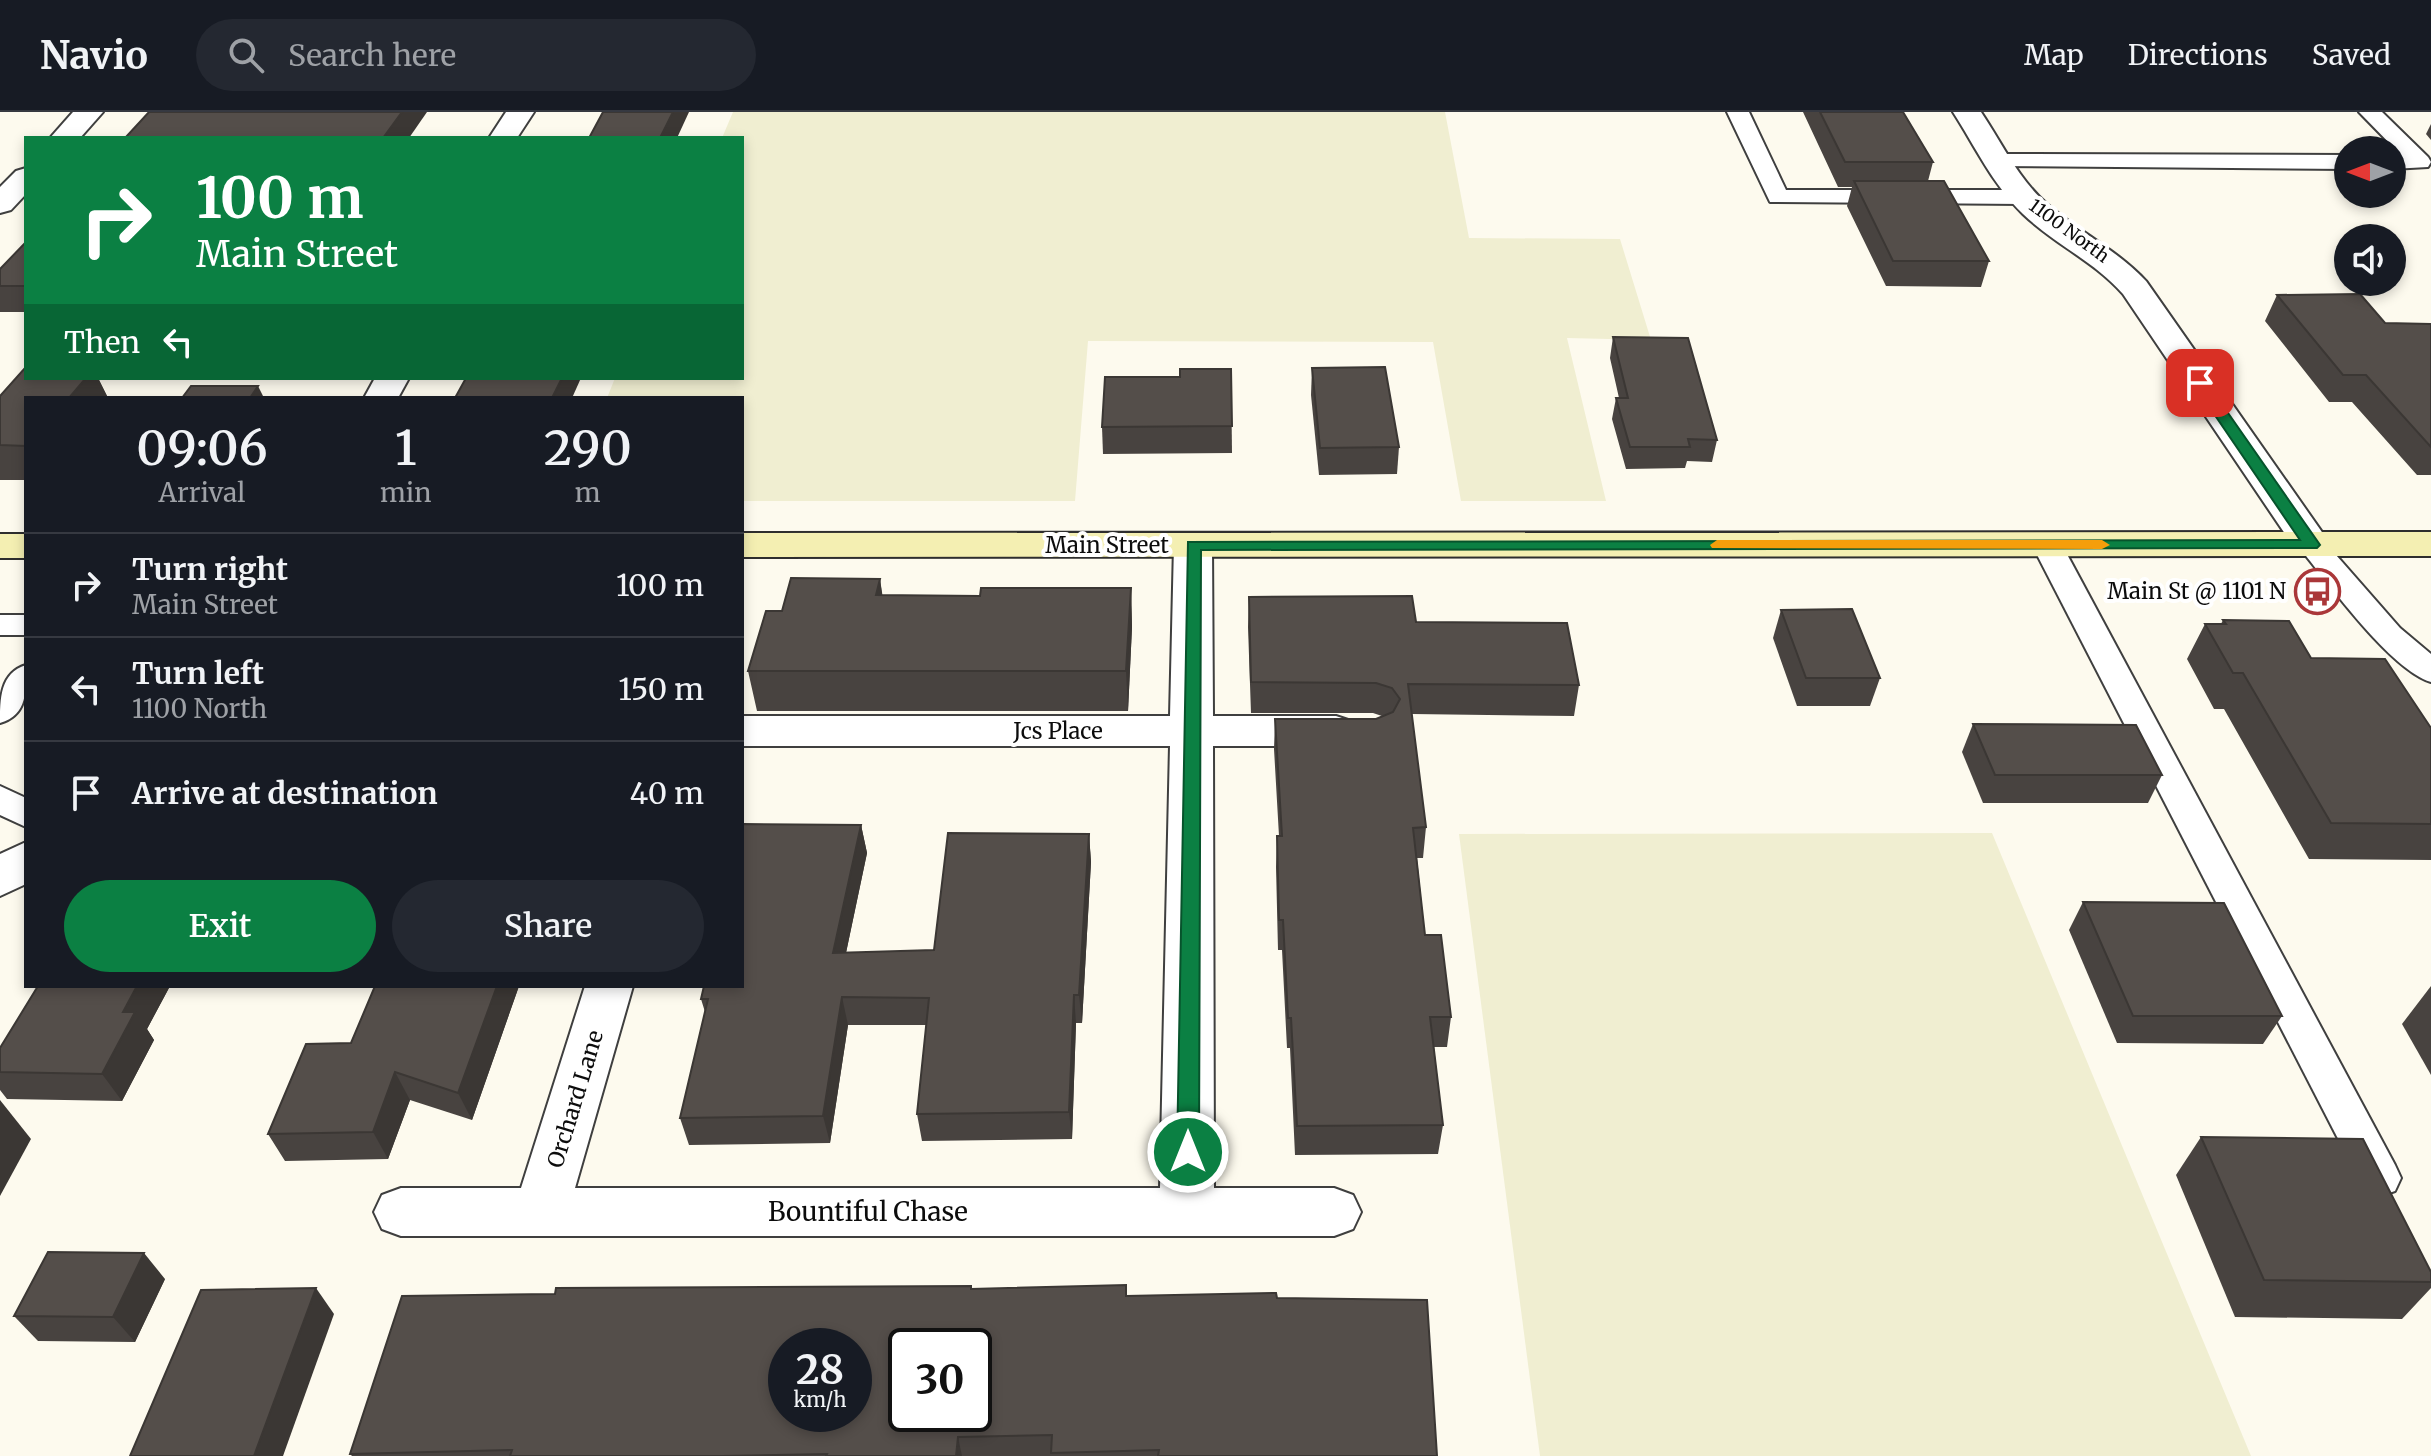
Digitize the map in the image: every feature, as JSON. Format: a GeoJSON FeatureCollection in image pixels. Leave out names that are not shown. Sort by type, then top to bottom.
{"type":"FeatureCollection","features":[{"type":"Feature","properties":{"kind":"main road","name":"Main Street"},"geometry":{"type":"LineString","coordinates":[[744,545],[2431,544]]}},
{"type":"Feature","properties":{"kind":"main road"},"geometry":{"type":"LineString","coordinates":[[0,546],[24,546]]}},
{"type":"Feature","properties":{"kind":"street"},"geometry":{"type":"LineString","coordinates":[[66,136],[89,112]]}},
{"type":"Feature","properties":{"kind":"street"},"geometry":{"type":"LineString","coordinates":[[504,136],[520,112]]}},
{"type":"Feature","properties":{"kind":"street","name":"1100 North"},"geometry":{"type":"LineString","coordinates":[[1967,112],[2023,197],[2126,276],[2312,545]]}},
{"type":"Feature","properties":{"kind":"street"},"geometry":{"type":"LineString","coordinates":[[0,204],[24,179]]}},
{"type":"Feature","properties":{"kind":"street"},"geometry":{"type":"LineString","coordinates":[[1187,1212],[1193,545]]}},
{"type":"Feature","properties":{"kind":"street","name":"Jcs Place"},"geometry":{"type":"LineString","coordinates":[[744,731],[1373,731]]}},
{"type":"Feature","properties":{"kind":"street"},"geometry":{"type":"LineString","coordinates":[[0,879],[24,861]]}},
{"type":"Feature","properties":{"kind":"street","name":"Orchard Lane"},"geometry":{"type":"LineString","coordinates":[[541,1212],[608,988]]}},
{"type":"Feature","properties":{"kind":"street","name":"Bountiful Chase"},"geometry":{"type":"LineString","coordinates":[[401,1212],[1334,1212]]}},
{"type":"Feature","properties":{"kind":"lane"},"geometry":{"type":"LineString","coordinates":[[1738,112],[1778,197],[2023,197]]}},
{"type":"Feature","properties":{"kind":"lane"},"geometry":{"type":"LineString","coordinates":[[2370,112],[2394,136]]}},
{"type":"Feature","properties":{"kind":"lane"},"geometry":{"type":"LineString","coordinates":[[2406,148],[2420,162],[2406,162]]}},
{"type":"Feature","properties":{"kind":"lane"},"geometry":{"type":"LineString","coordinates":[[1999,161],[2334,162]]}},
{"type":"Feature","properties":{"kind":"lane"},"geometry":{"type":"LineString","coordinates":[[2047,545],[2384,1185]]}},
{"type":"Feature","properties":{"kind":"lane"},"geometry":{"type":"LineString","coordinates":[[2312,545],[2389,635],[2431,671]]}},
{"type":"Feature","properties":{"kind":"lane"},"geometry":{"type":"LineString","coordinates":[[0,625],[24,625]]}},
{"type":"Feature","properties":{"kind":"lane"},"geometry":{"type":"LineString","coordinates":[[0,712],[24,679]]}},
{"type":"Feature","properties":{"kind":"lane"},"geometry":{"type":"LineString","coordinates":[[0,798],[24,814]]}},
{"type":"Feature","properties":{"kind":"shaded area"},"geometry":{"type":"Polygon","coordinates":[[[733,112],[1445,112],[1469,238],[1620,239],[1651,340],[1567,338],[1606,501],[1461,501],[1433,342],[1088,341],[1075,501],[744,501],[744,396],[608,396],[614,380],[744,380],[744,136],[723,136],[733,112]]]}},
{"type":"Feature","properties":{"kind":"shaded area"},"geometry":{"type":"Polygon","coordinates":[[[1992,833],[2251,1456],[1540,1456],[1459,834],[1992,833]]]}},
{"type":"Feature","properties":{"kind":"building"},"geometry":{"type":"Polygon","coordinates":[[[149,112],[402,112],[384,136],[127,136],[149,112]]]}},
{"type":"Feature","properties":{"kind":"building"},"geometry":{"type":"Polygon","coordinates":[[[603,112],[673,112],[661,136],[590,136],[603,112]]]}},
{"type":"Feature","properties":{"kind":"building"},"geometry":{"type":"Polygon","coordinates":[[[1820,112],[1903,112],[1933,162],[1845,162],[1820,112]]]}},
{"type":"Feature","properties":{"kind":"building"},"geometry":{"type":"Polygon","coordinates":[[[1854,181],[1944,181],[1989,261],[1893,261],[1854,181]]]}},
{"type":"Feature","properties":{"kind":"building"},"geometry":{"type":"Polygon","coordinates":[[[24,244],[24,286],[0,286],[0,269],[24,244]]]}},
{"type":"Feature","properties":{"kind":"building"},"geometry":{"type":"Polygon","coordinates":[[[2277,295],[2362,296],[2385,323],[2431,324],[2431,447],[2366,375],[2343,375],[2277,295]]]}},
{"type":"Feature","properties":{"kind":"building"},"geometry":{"type":"Polygon","coordinates":[[[1613,337],[1688,338],[1717,440],[1688,439],[1690,447],[1630,447],[1616,398],[1628,398],[1613,337]]]}},
{"type":"Feature","properties":{"kind":"building"},"geometry":{"type":"Polygon","coordinates":[[[1385,367],[1399,447],[1320,448],[1312,368],[1385,367]]]}},
{"type":"Feature","properties":{"kind":"building"},"geometry":{"type":"Polygon","coordinates":[[[24,369],[24,380],[84,380],[71,396],[24,396],[24,446],[0,445],[0,396],[24,369]]]}},
{"type":"Feature","properties":{"kind":"building"},"geometry":{"type":"Polygon","coordinates":[[[1180,369],[1231,369],[1232,426],[1102,427],[1105,377],[1180,377],[1180,369]]]}},
{"type":"Feature","properties":{"kind":"building"},"geometry":{"type":"Polygon","coordinates":[[[465,380],[561,380],[553,396],[456,396],[465,380]]]}},
{"type":"Feature","properties":{"kind":"building"},"geometry":{"type":"Polygon","coordinates":[[[191,386],[258,386],[251,396],[184,396],[191,386]]]}},
{"type":"Feature","properties":{"kind":"building"},"geometry":{"type":"Polygon","coordinates":[[[791,578],[880,579],[876,595],[980,596],[981,588],[1131,588],[1126,671],[748,671],[766,611],[782,611],[791,578]]]}},
{"type":"Feature","properties":{"kind":"building"},"geometry":{"type":"Polygon","coordinates":[[[1412,596],[1416,622],[1567,623],[1579,685],[1408,684],[1426,827],[1413,828],[1425,935],[1441,935],[1451,1017],[1430,1017],[1443,1125],[1297,1126],[1283,920],[1279,920],[1277,836],[1282,836],[1275,719],[1376,719],[1393,712],[1400,699],[1392,688],[1376,683],[1251,682],[1249,597],[1412,596]]]}},
{"type":"Feature","properties":{"kind":"building"},"geometry":{"type":"Polygon","coordinates":[[[1852,609],[1880,678],[1806,678],[1781,610],[1852,609]]]}},
{"type":"Feature","properties":{"kind":"building"},"geometry":{"type":"Polygon","coordinates":[[[2223,620],[2289,621],[2311,658],[2385,659],[2431,728],[2431,824],[2331,823],[2243,673],[2233,673],[2205,624],[2226,624],[2223,620]]]}},
{"type":"Feature","properties":{"kind":"building"},"geometry":{"type":"Polygon","coordinates":[[[1973,724],[2136,725],[2162,775],[1995,775],[1973,724]]]}},
{"type":"Feature","properties":{"kind":"building"},"geometry":{"type":"Polygon","coordinates":[[[744,824],[861,825],[833,953],[934,950],[948,833],[1089,834],[1079,995],[1074,995],[1069,1112],[917,1114],[929,998],[842,997],[823,1116],[680,1118],[708,999],[701,999],[704,988],[744,988],[744,824]]]}},
{"type":"Feature","properties":{"kind":"building"},"geometry":{"type":"Polygon","coordinates":[[[2083,902],[2224,903],[2282,1016],[2133,1016],[2083,902]]]}},
{"type":"Feature","properties":{"kind":"building"},"geometry":{"type":"Polygon","coordinates":[[[37,988],[136,988],[123,1012],[135,1012],[102,1074],[0,1072],[0,1048],[37,988]]]}},
{"type":"Feature","properties":{"kind":"building"},"geometry":{"type":"Polygon","coordinates":[[[374,988],[496,988],[458,1093],[395,1072],[373,1132],[268,1134],[306,1044],[351,1043],[374,988]]]}},
{"type":"Feature","properties":{"kind":"building"},"geometry":{"type":"Polygon","coordinates":[[[2201,1137],[2363,1139],[2431,1272],[2431,1282],[2264,1280],[2201,1137]]]}},
{"type":"Feature","properties":{"kind":"building"},"geometry":{"type":"Polygon","coordinates":[[[48,1252],[144,1253],[113,1317],[14,1316],[48,1252]]]}},
{"type":"Feature","properties":{"kind":"building"},"geometry":{"type":"Polygon","coordinates":[[[1126,1285],[1126,1296],[1276,1293],[1277,1298],[1427,1300],[1437,1456],[1158,1456],[1159,1450],[1051,1453],[1052,1435],[958,1437],[956,1456],[510,1456],[512,1450],[350,1454],[402,1296],[555,1294],[556,1288],[971,1286],[971,1289],[1126,1285]]]}},
{"type":"Feature","properties":{"kind":"building"},"geometry":{"type":"Polygon","coordinates":[[[316,1288],[254,1456],[130,1456],[201,1290],[316,1288]]]}},
{"type":"Feature","properties":{"kind":"slow traffic"},"geometry":{"type":"LineString","coordinates":[[1717,545],[2102,545]]}},
{"type":"Feature","properties":{"kind":"place","name":"Main St @ 1101 N"},"geometry":{"type":"Point","coordinates":[2317,591]}},
{"type":"Feature","properties":{"kind":"route"},"geometry":{"type":"LineString","coordinates":[[1188,1152],[1193,545],[2312,545],[2200,383]]}}]}
